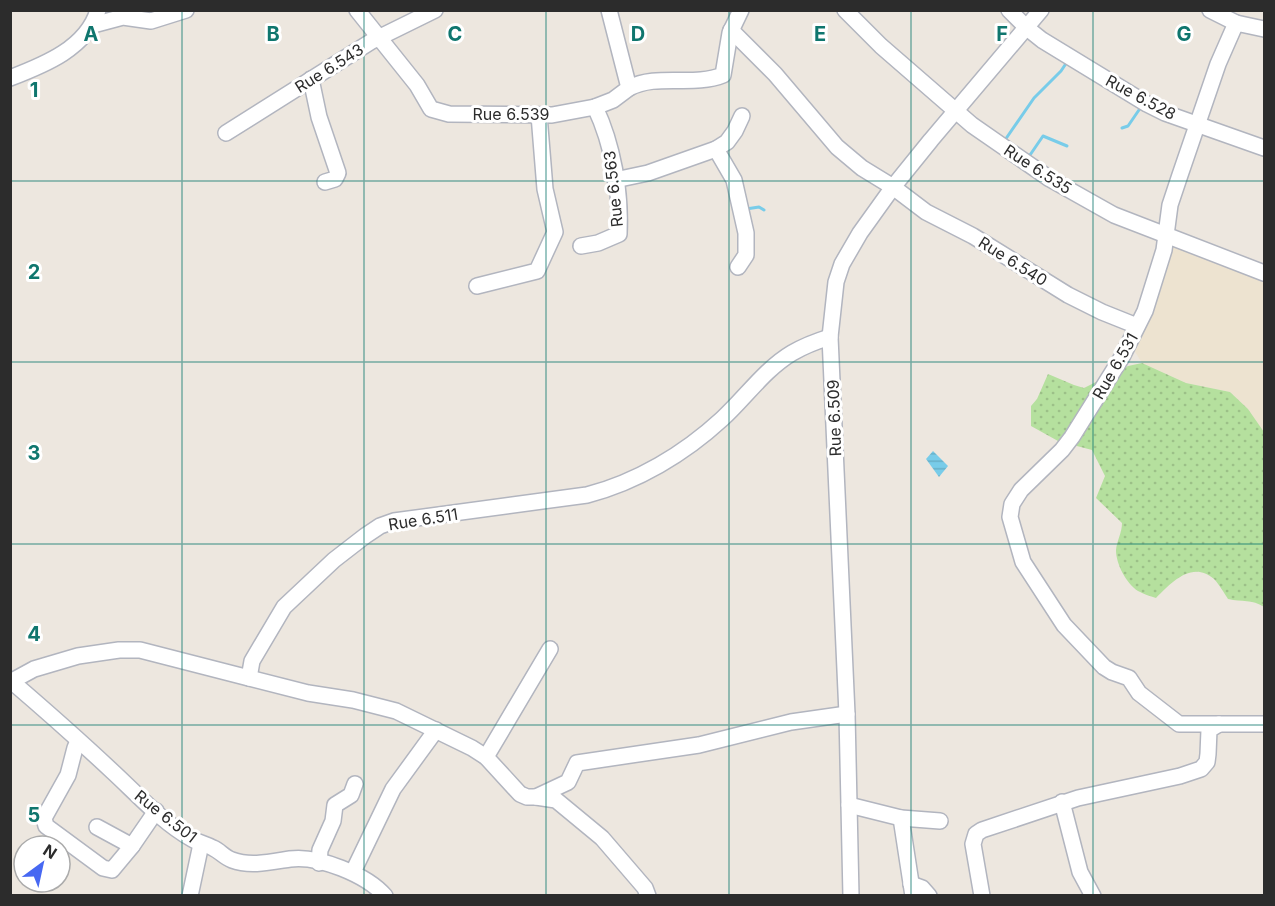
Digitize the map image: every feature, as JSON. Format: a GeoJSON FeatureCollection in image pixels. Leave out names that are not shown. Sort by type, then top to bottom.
{"type":"FeatureCollection","features":[{"type":"Feature","properties":{"kind":"street"},"geometry":{"type":"LineString","coordinates":[[10,78],[70,49],[95,18],[123,17],[152,21],[186,10]]}},
{"type":"Feature","properties":{"kind":"street","name":"Rue 6.539"},"geometry":{"type":"LineString","coordinates":[[357,10],[417,85],[431,109],[449,114],[552,115],[595,107],[613,100],[640,82],[721,77],[724,74],[731,30]]}},
{"type":"Feature","properties":{"kind":"street","name":"Rue 6.543"},"geometry":{"type":"LineString","coordinates":[[226,132],[379,37],[435,10]]}},
{"type":"Feature","properties":{"kind":"street"},"geometry":{"type":"LineString","coordinates":[[609,10],[629,88]]}},
{"type":"Feature","properties":{"kind":"street"},"geometry":{"type":"LineString","coordinates":[[731,30],[741,10]]}},
{"type":"Feature","properties":{"kind":"street","name":"Rue 6.535"},"geometry":{"type":"LineString","coordinates":[[845,10],[881,46],[956,112],[987,136],[1074,193],[1114,215],[1264,273]]}},
{"type":"Feature","properties":{"kind":"street","name":"Rue 6.528"},"geometry":{"type":"LineString","coordinates":[[1009,10],[1026,28],[1067,56],[1147,104],[1165,113],[1264,148]]}},
{"type":"Feature","properties":{"kind":"street","name":"Rue 6.509"},"geometry":{"type":"LineString","coordinates":[[851,896],[847,714],[830,337],[836,282],[842,264],[860,233],[892,187],[1041,10]]}},
{"type":"Feature","properties":{"kind":"street"},"geometry":{"type":"LineString","coordinates":[[1210,10],[1236,24],[1264,30]]}},
{"type":"Feature","properties":{"kind":"street","name":"Rue 6.531"},"geometry":{"type":"LineString","coordinates":[[1219,724],[1179,724],[1139,693],[1129,678],[1112,672],[1104,666],[1064,625],[1023,562],[1010,516],[1012,504],[1021,490],[1062,450],[1072,436],[1122,357],[1145,311],[1166,235],[1170,205],[1218,64],[1236,24]]}},
{"type":"Feature","properties":{"kind":"street","name":"Rue 6.540"},"geometry":{"type":"LineString","coordinates":[[731,30],[775,74],[837,147],[862,168],[926,212],[973,236],[1060,290],[1102,312],[1137,326]]}},
{"type":"Feature","properties":{"kind":"street"},"geometry":{"type":"LineString","coordinates":[[311,79],[319,117],[338,173],[335,179],[325,182]]}},
{"type":"Feature","properties":{"kind":"street","name":"Rue 6.563"},"geometry":{"type":"LineString","coordinates":[[581,246],[598,243],[619,234],[620,220],[615,180],[605,129],[595,107]]}},
{"type":"Feature","properties":{"kind":"street"},"geometry":{"type":"LineString","coordinates":[[477,286],[537,271],[555,232],[545,189],[540,115]]}},
{"type":"Feature","properties":{"kind":"street"},"geometry":{"type":"LineString","coordinates":[[615,180],[648,173],[716,149],[731,136],[742,116]]}},
{"type":"Feature","properties":{"kind":"street"},"geometry":{"type":"LineString","coordinates":[[716,149],[734,180],[746,233],[746,255],[738,267]]}},
{"type":"Feature","properties":{"kind":"street","name":"Rue 6.511"},"geometry":{"type":"LineString","coordinates":[[249,678],[252,661],[284,607],[334,560],[380,526],[394,521],[587,495],[618,486],[652,469],[689,446],[720,420],[777,363],[791,353],[830,337]]}},
{"type":"Feature","properties":{"kind":"street"},"geometry":{"type":"LineString","coordinates":[[486,757],[550,649]]}},
{"type":"Feature","properties":{"kind":"street"},"geometry":{"type":"LineString","coordinates":[[11,681],[34,669],[78,656],[119,650],[140,650],[308,693],[362,702],[396,711],[486,757],[520,794],[526,797],[556,800],[602,838],[645,888],[648,896]]}},
{"type":"Feature","properties":{"kind":"street","name":"Rue 6.501"},"geometry":{"type":"LineString","coordinates":[[11,681],[37,702],[156,812],[201,844],[214,848],[225,857],[242,863],[291,859],[319,863],[353,873],[375,885],[385,896]]}},
{"type":"Feature","properties":{"kind":"street"},"geometry":{"type":"LineString","coordinates":[[536,797],[568,782],[577,763],[699,745],[790,722],[847,714]]}},
{"type":"Feature","properties":{"kind":"street"},"geometry":{"type":"LineString","coordinates":[[982,896],[973,844],[976,834],[982,830],[1062,802],[1180,776],[1201,769],[1207,762],[1209,730],[1219,724],[1264,724]]}},
{"type":"Feature","properties":{"kind":"street"},"geometry":{"type":"LineString","coordinates":[[353,873],[393,789],[436,730]]}},
{"type":"Feature","properties":{"kind":"street"},"geometry":{"type":"LineString","coordinates":[[78,741],[68,776],[44,818],[46,826],[108,870],[116,868],[156,812]]}},
{"type":"Feature","properties":{"kind":"street"},"geometry":{"type":"LineString","coordinates":[[319,863],[320,850],[333,821],[336,805],[351,795],[355,784]]}},
{"type":"Feature","properties":{"kind":"street"},"geometry":{"type":"LineString","coordinates":[[1062,802],[1080,872],[1093,896]]}},
{"type":"Feature","properties":{"kind":"street"},"geometry":{"type":"LineString","coordinates":[[849,805],[901,818],[940,821]]}},
{"type":"Feature","properties":{"kind":"street"},"geometry":{"type":"LineString","coordinates":[[901,818],[912,890],[922,888],[929,896]]}},
{"type":"Feature","properties":{"kind":"street"},"geometry":{"type":"LineString","coordinates":[[97,827],[132,846]]}},
{"type":"Feature","properties":{"kind":"street"},"geometry":{"type":"LineString","coordinates":[[190,896],[201,844]]}},
{"type":"Feature","properties":{"kind":"shaded area"},"geometry":{"type":"Polygon","coordinates":[[[1168,245],[1264,275],[1264,432],[1248,409],[1230,392],[1186,383],[1142,363],[1129,342],[1168,245]]]}},
{"type":"Feature","properties":{"kind":"green space"},"geometry":{"type":"Polygon","coordinates":[[[1142,363],[1186,383],[1230,392],[1248,409],[1264,432],[1264,607],[1251,602],[1228,599],[1214,579],[1198,572],[1175,580],[1156,598],[1134,588],[1118,561],[1116,550],[1122,523],[1096,498],[1105,476],[1092,450],[1058,441],[1031,426],[1031,406],[1037,399],[1048,374],[1084,388],[1128,366],[1142,363]]]}},
{"type":"Feature","properties":{"kind":"water"},"geometry":{"type":"Polygon","coordinates":[[[933,451],[948,466],[939,477],[926,459],[933,451]]]}},
{"type":"Feature","properties":{"kind":"waterway"},"geometry":{"type":"LineString","coordinates":[[1005,140],[1034,98],[1067,62]]}},
{"type":"Feature","properties":{"kind":"waterway"},"geometry":{"type":"LineString","coordinates":[[1122,128],[1128,126],[1141,107]]}},
{"type":"Feature","properties":{"kind":"waterway"},"geometry":{"type":"LineString","coordinates":[[1030,155],[1043,136],[1067,146]]}},
{"type":"Feature","properties":{"kind":"waterway"},"geometry":{"type":"LineString","coordinates":[[746,209],[759,207],[764,210]]}}]}
